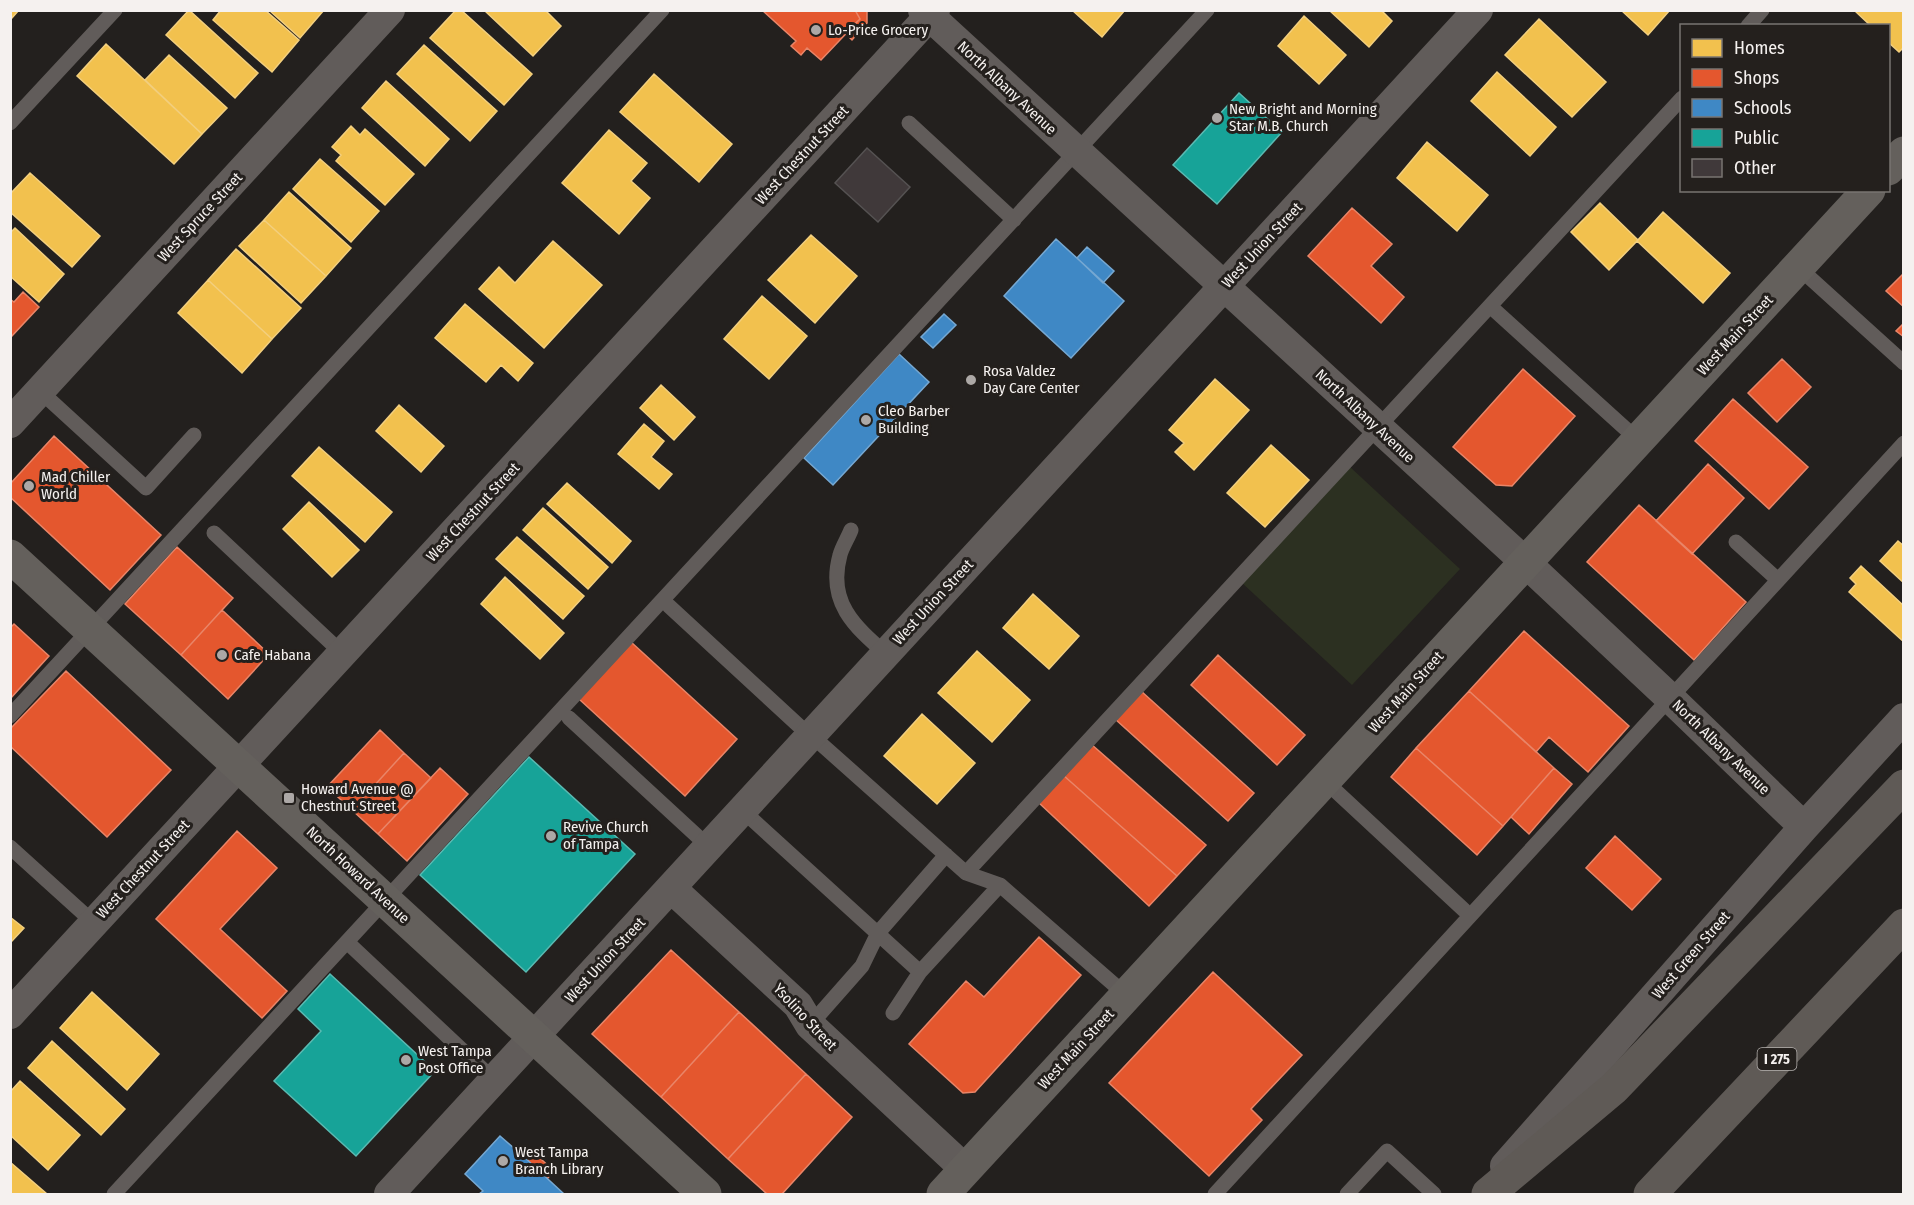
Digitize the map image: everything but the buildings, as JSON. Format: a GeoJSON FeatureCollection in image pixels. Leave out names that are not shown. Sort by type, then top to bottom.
{"type":"FeatureCollection","features":[{"type":"Feature","properties":{"kind":"highway"},"geometry":{"type":"LineString","coordinates":[[1488,1194],[1614,1088],[1904,786]]}},
{"type":"Feature","properties":{"kind":"highway","name":"I 275"},"geometry":{"type":"LineString","coordinates":[[1650,1194],[1904,925]]}},
{"type":"Feature","properties":{"kind":"street","name":"West Spruce Street"},"geometry":{"type":"LineString","coordinates":[[10,423],[390,10]]}},
{"type":"Feature","properties":{"kind":"street","name":"West Union Street"},"geometry":{"type":"LineString","coordinates":[[389,1194],[1478,10]]}},
{"type":"Feature","properties":{"kind":"street","name":"North Albany Avenue"},"geometry":{"type":"LineString","coordinates":[[929,13],[1077,152],[1525,562],[1804,826]]}},
{"type":"Feature","properties":{"kind":"street","name":"West Chestnut Street"},"geometry":{"type":"LineString","coordinates":[[10,1014],[929,13]]}},
{"type":"Feature","properties":{"kind":"street"},"geometry":{"type":"LineString","coordinates":[[1890,167],[1904,153]]}},
{"type":"Feature","properties":{"kind":"street","name":"West Main Street"},"geometry":{"type":"LineString","coordinates":[[944,1194],[1867,192]]}},
{"type":"Feature","properties":{"kind":"street","name":"North Howard Avenue"},"geometry":{"type":"LineString","coordinates":[[10,556],[534,1037],[693,1191]]}},
{"type":"Feature","properties":{"kind":"street","name":"West Green Street"},"geometry":{"type":"LineString","coordinates":[[1480,1194],[1804,826],[1904,718]]}},
{"type":"Feature","properties":{"kind":"street","name":"Ysolino Street"},"geometry":{"type":"LineString","coordinates":[[671,888],[798,1005],[810,1025],[966,1170]]}},
{"type":"Feature","properties":{"kind":"lane"},"geometry":{"type":"LineString","coordinates":[[10,123],[115,10]]}},
{"type":"Feature","properties":{"kind":"lane"},"geometry":{"type":"LineString","coordinates":[[10,716],[662,10]]}},
{"type":"Feature","properties":{"kind":"lane"},"geometry":{"type":"LineString","coordinates":[[114,1194],[1207,10]]}},
{"type":"Feature","properties":{"kind":"lane"},"geometry":{"type":"LineString","coordinates":[[1750,24],[1762,10]]}},
{"type":"Feature","properties":{"kind":"lane"},"geometry":{"type":"LineString","coordinates":[[966,873],[1680,100]]}},
{"type":"Feature","properties":{"kind":"lane"},"geometry":{"type":"LineString","coordinates":[[909,123],[1014,220]]}},
{"type":"Feature","properties":{"kind":"lane"},"geometry":{"type":"LineString","coordinates":[[1798,267],[1904,363]]}},
{"type":"Feature","properties":{"kind":"lane"},"geometry":{"type":"LineString","coordinates":[[1490,306],[1638,440]]}},
{"type":"Feature","properties":{"kind":"lane"},"geometry":{"type":"LineString","coordinates":[[40,391],[146,488],[194,435]]}},
{"type":"Feature","properties":{"kind":"lane"},"geometry":{"type":"LineString","coordinates":[[1215,1194],[1904,443]]}},
{"type":"Feature","properties":{"kind":"lane"},"geometry":{"type":"LineString","coordinates":[[851,530],[840,555],[836,581],[844,610],[857,629],[886,654]]}},
{"type":"Feature","properties":{"kind":"lane"},"geometry":{"type":"LineString","coordinates":[[214,533],[342,654]]}},
{"type":"Feature","properties":{"kind":"lane"},"geometry":{"type":"LineString","coordinates":[[1736,542],[1778,580]]}},
{"type":"Feature","properties":{"kind":"lane"},"geometry":{"type":"LineString","coordinates":[[669,606],[966,873],[1000,885],[1126,995]]}},
{"type":"Feature","properties":{"kind":"lane"},"geometry":{"type":"LineString","coordinates":[[569,718],[709,847]]}},
{"type":"Feature","properties":{"kind":"lane"},"geometry":{"type":"LineString","coordinates":[[1324,781],[1464,910]]}},
{"type":"Feature","properties":{"kind":"lane"},"geometry":{"type":"LineString","coordinates":[[743,811],[920,972]]}},
{"type":"Feature","properties":{"kind":"lane"},"geometry":{"type":"LineString","coordinates":[[10,847],[94,923]]}},
{"type":"Feature","properties":{"kind":"lane"},"geometry":{"type":"LineString","coordinates":[[810,1025],[862,966],[878,933],[946,855]]}},
{"type":"Feature","properties":{"kind":"lane"},"geometry":{"type":"LineString","coordinates":[[893,1013],[920,972],[1000,885]]}},
{"type":"Feature","properties":{"kind":"lane"},"geometry":{"type":"LineString","coordinates":[[347,942],[494,1080]]}},
{"type":"Feature","properties":{"kind":"lane"},"geometry":{"type":"LineString","coordinates":[[1347,1194],[1387,1151],[1434,1194]]}},
{"type":"Feature","properties":{"kind":"green space"},"geometry":{"type":"Polygon","coordinates":[[[1349,466],[1460,569],[1352,685],[1241,582],[1349,466]]]}},
{"type":"Feature","properties":{"kind":"place","name":"Lo-Price Grocery"},"geometry":{"type":"Point","coordinates":[816,30]}},
{"type":"Feature","properties":{"kind":"place","name":"New Bright and Morning Star M.B. Church"},"geometry":{"type":"Point","coordinates":[1217,118]}},
{"type":"Feature","properties":{"kind":"place","name":"Rosa Valdez Day Care Center"},"geometry":{"type":"Point","coordinates":[971,380]}},
{"type":"Feature","properties":{"kind":"place","name":"Cleo Barber Building"},"geometry":{"type":"Point","coordinates":[866,420]}},
{"type":"Feature","properties":{"kind":"place","name":"Mad Chiller World"},"geometry":{"type":"Point","coordinates":[29,486]}},
{"type":"Feature","properties":{"kind":"place","name":"Cafe Habana"},"geometry":{"type":"Point","coordinates":[222,655]}},
{"type":"Feature","properties":{"kind":"place","name":"Howard Avenue @ Chestnut Street"},"geometry":{"type":"Point","coordinates":[289,798]}},
{"type":"Feature","properties":{"kind":"place","name":"Revive Church of Tampa"},"geometry":{"type":"Point","coordinates":[551,836]}},
{"type":"Feature","properties":{"kind":"place","name":"West Tampa Post Office"},"geometry":{"type":"Point","coordinates":[406,1060]}},
{"type":"Feature","properties":{"kind":"place","name":"West Tampa Branch Library"},"geometry":{"type":"Point","coordinates":[503,1161]}}]}
